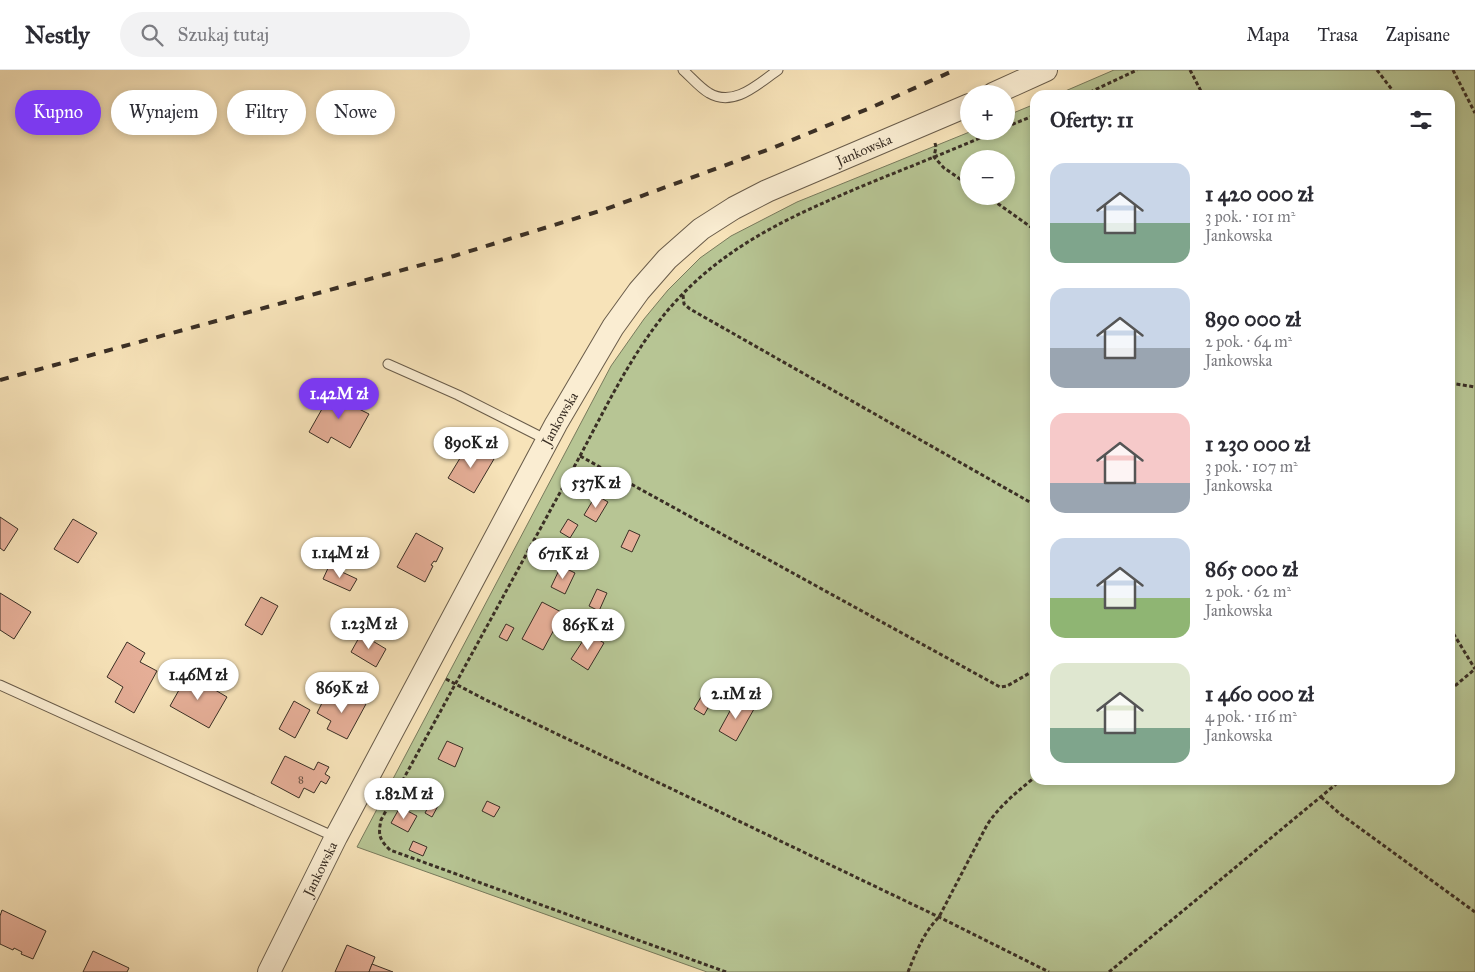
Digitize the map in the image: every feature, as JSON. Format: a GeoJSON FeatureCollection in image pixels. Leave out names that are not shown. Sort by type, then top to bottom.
{"type":"FeatureCollection","features":[{"type":"Feature","properties":{"kind":"street"},"geometry":{"type":"LineString","coordinates":[[1014,85],[1046,70]]}},
{"type":"Feature","properties":{"kind":"street","name":"Jankowska"},"geometry":{"type":"LineString","coordinates":[[269,972],[336,837],[547,440],[613,327],[638,291],[667,259],[701,230],[734,208],[767,191],[960,109]]}},
{"type":"Feature","properties":{"kind":"lane"},"geometry":{"type":"LineString","coordinates":[[683,70],[710,94],[725,98],[744,94],[778,70]]}},
{"type":"Feature","properties":{"kind":"lane"},"geometry":{"type":"LineString","coordinates":[[388,364],[458,395],[547,440]]}},
{"type":"Feature","properties":{"kind":"lane"},"geometry":{"type":"LineString","coordinates":[[0,685],[336,837]]}},
{"type":"Feature","properties":{"kind":"path"},"geometry":{"type":"LineString","coordinates":[[1095,90],[1137,70]]}},
{"type":"Feature","properties":{"kind":"path"},"geometry":{"type":"LineString","coordinates":[[1190,70],[1201,90]]}},
{"type":"Feature","properties":{"kind":"path"},"geometry":{"type":"LineString","coordinates":[[1377,70],[1392,90]]}},
{"type":"Feature","properties":{"kind":"path"},"geometry":{"type":"LineString","coordinates":[[1453,70],[1475,113]]}},
{"type":"Feature","properties":{"kind":"path"},"geometry":{"type":"LineString","coordinates":[[1015,123],[1030,117]]}},
{"type":"Feature","properties":{"kind":"path"},"geometry":{"type":"LineString","coordinates":[[927,124],[936,147],[934,157]]}},
{"type":"Feature","properties":{"kind":"path"},"geometry":{"type":"LineString","coordinates":[[726,972],[390,850],[382,842],[379,832],[382,820],[622,377],[662,318],[683,294],[714,266],[743,244],[786,219],[975,140]]}},
{"type":"Feature","properties":{"kind":"path"},"geometry":{"type":"LineString","coordinates":[[934,157],[944,168],[960,178]]}},
{"type":"Feature","properties":{"kind":"path"},"geometry":{"type":"LineString","coordinates":[[999,205],[1030,227]]}},
{"type":"Feature","properties":{"kind":"path"},"geometry":{"type":"LineString","coordinates":[[683,294],[684,304],[690,309],[1030,502]]}},
{"type":"Feature","properties":{"kind":"path"},"geometry":{"type":"LineString","coordinates":[[1455,384],[1475,387]]}},
{"type":"Feature","properties":{"kind":"path"},"geometry":{"type":"LineString","coordinates":[[580,456],[1000,687],[1008,686],[1030,673]]}},
{"type":"Feature","properties":{"kind":"path"},"geometry":{"type":"LineString","coordinates":[[1455,636],[1475,669],[1455,686]]}},
{"type":"Feature","properties":{"kind":"path"},"geometry":{"type":"LineString","coordinates":[[426,668],[484,699],[939,917],[1049,972]]}},
{"type":"Feature","properties":{"kind":"path"},"geometry":{"type":"LineString","coordinates":[[908,972],[915,952],[930,926],[939,917],[995,812],[1030,781]]}},
{"type":"Feature","properties":{"kind":"path"},"geometry":{"type":"LineString","coordinates":[[1109,972],[1335,785]]}},
{"type":"Feature","properties":{"kind":"path"},"geometry":{"type":"LineString","coordinates":[[1321,796],[1339,813],[1475,912]]}},
{"type":"Feature","properties":{"kind":"green space"},"geometry":{"type":"Polygon","coordinates":[[[1114,70],[1475,70],[1475,972],[707,972],[357,847],[611,366],[644,319],[668,290],[700,258],[731,236],[797,202],[960,136],[960,140],[1015,140],[1015,112],[1030,106],[1030,785],[1455,785],[1455,90],[1068,90],[1114,70]]]}},
{"type":"Feature","properties":{"kind":"building"},"geometry":{"type":"Polygon","coordinates":[[[335,386],[349,394],[345,402],[369,414],[350,448],[331,437],[328,443],[309,432],[335,386]]]}},
{"type":"Feature","properties":{"kind":"building"},"geometry":{"type":"Polygon","coordinates":[[[468,445],[494,459],[474,493],[448,478],[468,445]]]}},
{"type":"Feature","properties":{"kind":"building"},"geometry":{"type":"Polygon","coordinates":[[[596,495],[608,502],[596,522],[584,515],[596,495]]]}},
{"type":"Feature","properties":{"kind":"building"},"geometry":{"type":"Polygon","coordinates":[[[0,517],[18,529],[4,551],[0,548],[0,517]]]}},
{"type":"Feature","properties":{"kind":"building"},"geometry":{"type":"Polygon","coordinates":[[[73,519],[97,533],[78,563],[54,549],[73,519]]]}},
{"type":"Feature","properties":{"kind":"building"},"geometry":{"type":"Polygon","coordinates":[[[568,519],[578,525],[570,538],[560,532],[568,519]]]}},
{"type":"Feature","properties":{"kind":"building"},"geometry":{"type":"Polygon","coordinates":[[[629,530],[640,535],[632,552],[621,547],[629,530]]]}},
{"type":"Feature","properties":{"kind":"building"},"geometry":{"type":"Polygon","coordinates":[[[416,533],[443,548],[436,562],[434,561],[431,565],[433,566],[425,582],[397,567],[416,533]]]}},
{"type":"Feature","properties":{"kind":"building"},"geometry":{"type":"Polygon","coordinates":[[[329,566],[357,579],[350,591],[323,579],[329,566]]]}},
{"type":"Feature","properties":{"kind":"building"},"geometry":{"type":"Polygon","coordinates":[[[561,566],[575,573],[565,594],[551,587],[561,566]]]}},
{"type":"Feature","properties":{"kind":"building"},"geometry":{"type":"Polygon","coordinates":[[[597,589],[607,593],[599,611],[589,606],[597,589]]]}},
{"type":"Feature","properties":{"kind":"building"},"geometry":{"type":"Polygon","coordinates":[[[0,593],[31,612],[14,639],[0,630],[0,593]]]}},
{"type":"Feature","properties":{"kind":"building"},"geometry":{"type":"Polygon","coordinates":[[[261,597],[278,606],[262,635],[245,625],[261,597]]]}},
{"type":"Feature","properties":{"kind":"building"},"geometry":{"type":"Polygon","coordinates":[[[542,602],[563,613],[543,650],[522,639],[542,602]]]}},
{"type":"Feature","properties":{"kind":"building"},"geometry":{"type":"Polygon","coordinates":[[[506,624],[514,628],[507,641],[499,637],[506,624]]]}},
{"type":"Feature","properties":{"kind":"building"},"geometry":{"type":"Polygon","coordinates":[[[588,633],[604,643],[588,670],[571,659],[588,633]]]}},
{"type":"Feature","properties":{"kind":"building"},"geometry":{"type":"Polygon","coordinates":[[[361,634],[386,649],[376,667],[351,652],[361,634]]]}},
{"type":"Feature","properties":{"kind":"building"},"geometry":{"type":"Polygon","coordinates":[[[127,642],[145,653],[140,662],[157,671],[134,713],[115,702],[123,687],[107,677],[127,642]]]}},
{"type":"Feature","properties":{"kind":"building"},"geometry":{"type":"Polygon","coordinates":[[[188,674],[227,697],[209,728],[170,706],[188,674]]]}},
{"type":"Feature","properties":{"kind":"building"},"geometry":{"type":"Polygon","coordinates":[[[709,683],[719,688],[704,715],[694,709],[709,683]]]}},
{"type":"Feature","properties":{"kind":"building"},"geometry":{"type":"Polygon","coordinates":[[[342,691],[366,704],[347,739],[327,729],[331,721],[317,713],[325,697],[336,702],[342,691]]]}},
{"type":"Feature","properties":{"kind":"building"},"geometry":{"type":"Polygon","coordinates":[[[736,700],[754,709],[736,741],[719,731],[736,700]]]}},
{"type":"Feature","properties":{"kind":"building"},"geometry":{"type":"Polygon","coordinates":[[[294,701],[310,710],[295,738],[279,729],[294,701]]]}},
{"type":"Feature","properties":{"kind":"building"},"geometry":{"type":"Polygon","coordinates":[[[447,741],[463,748],[455,767],[438,759],[447,741]]]}},
{"type":"Feature","properties":{"kind":"building"},"geometry":{"type":"Polygon","coordinates":[[[285,756],[314,770],[318,762],[329,767],[325,774],[330,777],[326,784],[321,781],[314,793],[304,788],[299,798],[271,783],[285,756]]]}},
{"type":"Feature","properties":{"kind":"building"},"geometry":{"type":"Polygon","coordinates":[[[432,800],[439,804],[432,817],[425,813],[432,800]]]}},
{"type":"Feature","properties":{"kind":"building"},"geometry":{"type":"Polygon","coordinates":[[[487,801],[500,807],[494,817],[482,811],[487,801]]]}},
{"type":"Feature","properties":{"kind":"building"},"geometry":{"type":"Polygon","coordinates":[[[400,807],[417,816],[408,832],[391,823],[400,807]]]}},
{"type":"Feature","properties":{"kind":"building"},"geometry":{"type":"Polygon","coordinates":[[[413,841],[427,847],[423,856],[409,850],[413,841]]]}},
{"type":"Feature","properties":{"kind":"building"},"geometry":{"type":"Polygon","coordinates":[[[2,910],[46,931],[33,959],[21,954],[22,952],[14,948],[13,950],[0,944],[0,916],[2,910]]]}},
{"type":"Feature","properties":{"kind":"building"},"geometry":{"type":"Polygon","coordinates":[[[347,945],[375,957],[369,972],[335,972],[347,945]]]}},
{"type":"Feature","properties":{"kind":"building"},"geometry":{"type":"Polygon","coordinates":[[[93,951],[129,968],[127,972],[83,972],[93,951]]]}},
{"type":"Feature","properties":{"kind":"building"},"geometry":{"type":"Polygon","coordinates":[[[372,964],[393,972],[369,972],[372,964]]]}},
{"type":"Feature","properties":{"kind":"railway"},"geometry":{"type":"LineString","coordinates":[[0,380],[454,256],[606,209],[775,147],[870,108],[955,70]]}}]}
